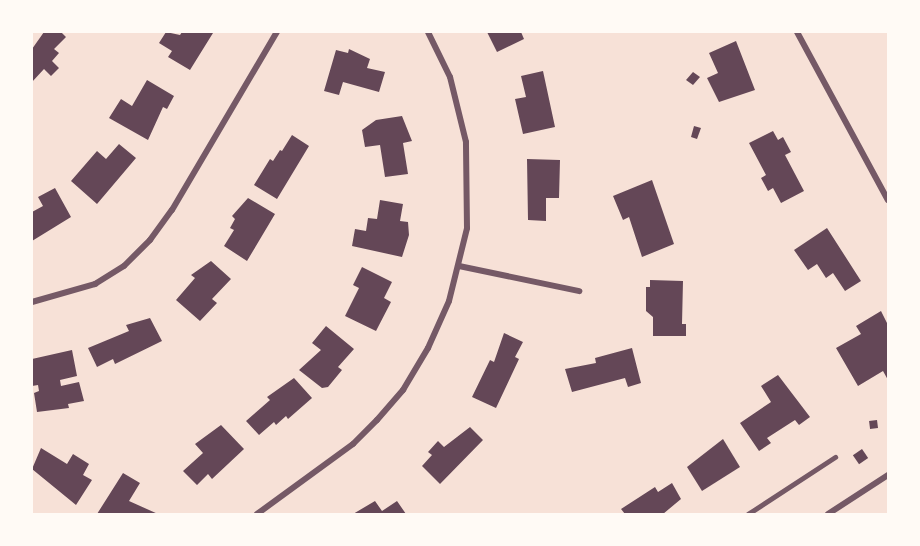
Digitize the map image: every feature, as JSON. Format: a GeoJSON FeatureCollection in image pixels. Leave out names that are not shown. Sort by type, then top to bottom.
{"type":"FeatureCollection","features":[{"type":"Feature","properties":{"kind":"street"},"geometry":{"type":"LineString","coordinates":[[32,303],[95,284],[124,266],[150,240],[172,210],[277,32]]}},
{"type":"Feature","properties":{"kind":"street"},"geometry":{"type":"LineString","coordinates":[[257,514],[353,444],[403,390],[428,348],[449,301],[459,266],[469,195],[466,142],[450,77],[428,32]]}},
{"type":"Feature","properties":{"kind":"street"},"geometry":{"type":"LineString","coordinates":[[797,32],[888,200]]}},
{"type":"Feature","properties":{"kind":"street"},"geometry":{"type":"LineString","coordinates":[[459,266],[579,291]]}},
{"type":"Feature","properties":{"kind":"street"},"geometry":{"type":"LineString","coordinates":[[828,514],[888,475]]}},
{"type":"Feature","properties":{"kind":"lane"},"geometry":{"type":"LineString","coordinates":[[748,514],[835,457]]}},
{"type":"Feature","properties":{"kind":"building"},"geometry":{"type":"Polygon","coordinates":[[[44,32],[61,32],[66,37],[54,49],[59,53],[52,61],[59,68],[51,76],[44,69],[32,82],[32,49],[44,32]]]}},
{"type":"Feature","properties":{"kind":"building"},"geometry":{"type":"Polygon","coordinates":[[[166,32],[180,35],[182,32],[213,33],[190,70],[168,57],[172,51],[159,43],[166,32]]]}},
{"type":"Feature","properties":{"kind":"building"},"geometry":{"type":"Polygon","coordinates":[[[487,32],[521,32],[524,39],[497,52],[487,32]]]}},
{"type":"Feature","properties":{"kind":"building"},"geometry":{"type":"Polygon","coordinates":[[[736,41],[755,90],[719,102],[707,78],[718,73],[709,53],[736,41]]]}},
{"type":"Feature","properties":{"kind":"building"},"geometry":{"type":"Polygon","coordinates":[[[349,49],[370,59],[367,68],[385,72],[379,92],[343,82],[339,95],[324,91],[336,50],[348,53],[349,49]]]}},
{"type":"Feature","properties":{"kind":"building"},"geometry":{"type":"Polygon","coordinates":[[[543,71],[555,127],[523,134],[515,99],[526,97],[521,76],[543,71]]]}},
{"type":"Feature","properties":{"kind":"building"},"geometry":{"type":"Polygon","coordinates":[[[693,72],[700,77],[693,85],[686,80],[693,72]]]}},
{"type":"Feature","properties":{"kind":"building"},"geometry":{"type":"Polygon","coordinates":[[[147,80],[174,96],[167,109],[163,107],[148,140],[109,118],[121,99],[132,106],[147,80]]]}},
{"type":"Feature","properties":{"kind":"building"},"geometry":{"type":"Polygon","coordinates":[[[402,116],[412,141],[403,143],[408,174],[385,177],[380,145],[365,147],[362,130],[376,120],[402,116]]]}},
{"type":"Feature","properties":{"kind":"building"},"geometry":{"type":"Polygon","coordinates":[[[694,126],[701,128],[697,139],[691,137],[694,126]]]}},
{"type":"Feature","properties":{"kind":"building"},"geometry":{"type":"Polygon","coordinates":[[[773,131],[778,140],[783,137],[791,152],[785,155],[804,191],[781,203],[773,188],[768,191],[761,178],[766,175],[749,143],[773,131]]]}},
{"type":"Feature","properties":{"kind":"building"},"geometry":{"type":"Polygon","coordinates":[[[292,135],[309,146],[277,199],[254,185],[270,159],[273,161],[292,135]]]}},
{"type":"Feature","properties":{"kind":"building"},"geometry":{"type":"Polygon","coordinates":[[[119,144],[136,158],[97,204],[71,181],[97,151],[106,159],[119,144]]]}},
{"type":"Feature","properties":{"kind":"building"},"geometry":{"type":"Polygon","coordinates":[[[527,159],[560,160],[559,198],[546,198],[546,221],[528,220],[527,159]]]}},
{"type":"Feature","properties":{"kind":"building"},"geometry":{"type":"Polygon","coordinates":[[[652,180],[674,244],[642,257],[629,217],[623,220],[613,196],[652,180]]]}},
{"type":"Feature","properties":{"kind":"building"},"geometry":{"type":"Polygon","coordinates":[[[55,188],[71,217],[32,241],[32,212],[43,206],[38,197],[55,188]]]}},
{"type":"Feature","properties":{"kind":"building"},"geometry":{"type":"Polygon","coordinates":[[[248,198],[275,214],[247,261],[224,246],[234,230],[230,228],[235,219],[232,216],[248,198]]]}},
{"type":"Feature","properties":{"kind":"building"},"geometry":{"type":"Polygon","coordinates":[[[380,200],[403,204],[400,221],[408,222],[409,235],[402,257],[352,246],[355,229],[366,231],[368,218],[377,219],[380,200]]]}},
{"type":"Feature","properties":{"kind":"building"},"geometry":{"type":"Polygon","coordinates":[[[827,228],[861,281],[845,291],[833,273],[826,278],[817,264],[808,270],[794,250],[827,228]]]}},
{"type":"Feature","properties":{"kind":"building"},"geometry":{"type":"Polygon","coordinates":[[[211,261],[231,279],[212,299],[217,303],[200,321],[176,300],[195,278],[191,275],[211,261]]]}},
{"type":"Feature","properties":{"kind":"building"},"geometry":{"type":"Polygon","coordinates":[[[362,267],[392,282],[384,298],[391,302],[376,331],[345,316],[359,288],[353,285],[362,267]]]}},
{"type":"Feature","properties":{"kind":"building"},"geometry":{"type":"Polygon","coordinates":[[[650,280],[683,281],[682,324],[686,324],[686,336],[653,336],[653,317],[646,311],[646,287],[650,287],[650,280]]]}},
{"type":"Feature","properties":{"kind":"building"},"geometry":{"type":"Polygon","coordinates":[[[881,311],[888,325],[888,380],[883,371],[858,386],[836,348],[861,334],[856,326],[881,311]]]}},
{"type":"Feature","properties":{"kind":"building"},"geometry":{"type":"Polygon","coordinates":[[[150,318],[162,341],[115,364],[113,359],[97,367],[88,348],[129,331],[126,325],[150,318]]]}},
{"type":"Feature","properties":{"kind":"building"},"geometry":{"type":"Polygon","coordinates":[[[326,326],[354,349],[338,367],[342,370],[328,387],[322,388],[299,370],[321,350],[312,343],[326,326]]]}},
{"type":"Feature","properties":{"kind":"building"},"geometry":{"type":"Polygon","coordinates":[[[504,333],[523,342],[515,357],[519,359],[496,408],[472,397],[490,360],[494,362],[504,333]]]}},
{"type":"Feature","properties":{"kind":"building"},"geometry":{"type":"Polygon","coordinates":[[[632,348],[641,383],[628,387],[625,378],[572,392],[565,369],[596,363],[595,358],[632,348]]]}},
{"type":"Feature","properties":{"kind":"building"},"geometry":{"type":"Polygon","coordinates":[[[72,350],[77,376],[60,380],[61,386],[79,382],[84,401],[68,404],[69,408],[37,412],[34,393],[39,391],[38,385],[32,386],[32,359],[72,350]]]}},
{"type":"Feature","properties":{"kind":"building"},"geometry":{"type":"Polygon","coordinates":[[[778,375],[810,417],[799,425],[795,420],[767,438],[771,443],[759,451],[740,423],[771,402],[761,386],[778,375]]]}},
{"type":"Feature","properties":{"kind":"building"},"geometry":{"type":"Polygon","coordinates":[[[294,378],[312,398],[288,419],[286,416],[276,425],[274,422],[259,435],[246,421],[270,400],[267,397],[294,378]]]}},
{"type":"Feature","properties":{"kind":"building"},"geometry":{"type":"Polygon","coordinates":[[[877,420],[878,428],[870,429],[869,421],[877,420]]]}},
{"type":"Feature","properties":{"kind":"building"},"geometry":{"type":"Polygon","coordinates":[[[221,425],[244,449],[212,479],[208,474],[197,485],[183,471],[203,453],[195,444],[221,425]]]}},
{"type":"Feature","properties":{"kind":"building"},"geometry":{"type":"Polygon","coordinates":[[[470,427],[483,440],[440,484],[422,466],[432,455],[428,452],[438,441],[444,447],[470,427]]]}},
{"type":"Feature","properties":{"kind":"building"},"geometry":{"type":"Polygon","coordinates":[[[723,439],[740,467],[702,491],[687,467],[723,439]]]}},
{"type":"Feature","properties":{"kind":"building"},"geometry":{"type":"Polygon","coordinates":[[[41,448],[67,464],[73,454],[89,464],[83,475],[92,480],[76,505],[32,469],[41,448]]]}},
{"type":"Feature","properties":{"kind":"building"},"geometry":{"type":"Polygon","coordinates":[[[862,449],[868,458],[859,464],[853,455],[862,449]]]}},
{"type":"Feature","properties":{"kind":"building"},"geometry":{"type":"Polygon","coordinates":[[[123,473],[140,483],[129,501],[158,514],[97,514],[123,473]]]}},
{"type":"Feature","properties":{"kind":"building"},"geometry":{"type":"Polygon","coordinates":[[[672,483],[681,499],[663,514],[625,514],[621,509],[655,487],[658,492],[672,483]]]}},
{"type":"Feature","properties":{"kind":"building"},"geometry":{"type":"Polygon","coordinates":[[[375,501],[382,511],[397,501],[406,514],[353,514],[375,501]]]}}]}
